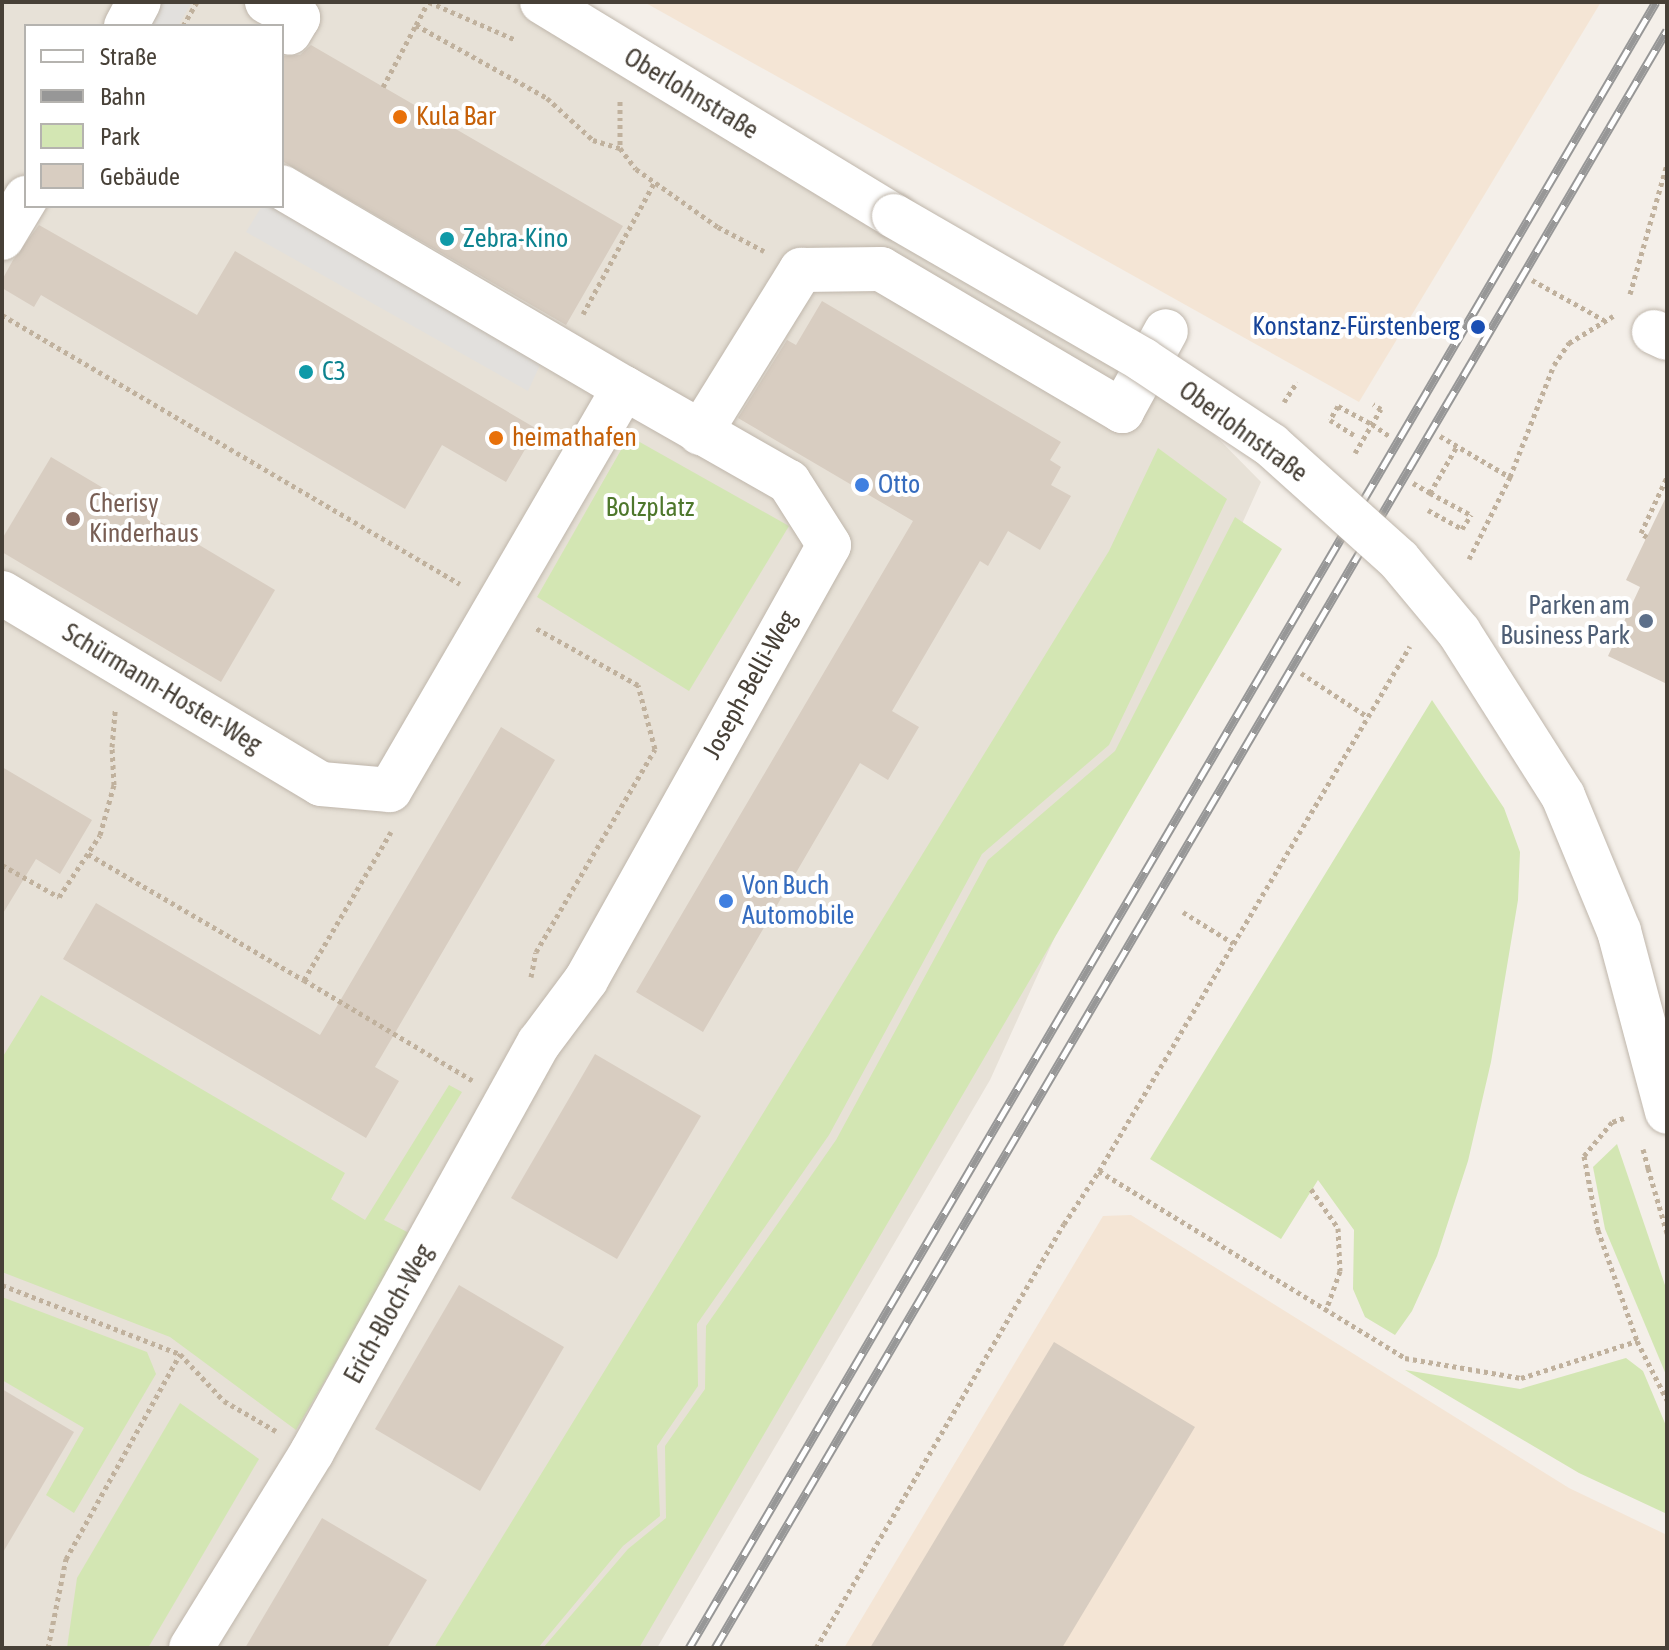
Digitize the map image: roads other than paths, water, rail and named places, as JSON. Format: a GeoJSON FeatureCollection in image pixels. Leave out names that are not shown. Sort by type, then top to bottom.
{"type":"FeatureCollection","features":[{"type":"Feature","properties":{"kind":"street"},"geometry":{"type":"LineString","coordinates":[[127,24],[139,2]]}},
{"type":"Feature","properties":{"kind":"street","name":"Oberlohnstraße"},"geometry":{"type":"LineString","coordinates":[[542,2],[894,216],[1143,360],[1271,445],[1399,560],[1459,632],[1563,796],[1619,931],[1644,1123]]}},
{"type":"Feature","properties":{"kind":"street","name":"Joseph-Belli-Weg"},"geometry":{"type":"LineString","coordinates":[[284,188],[700,433],[789,482],[829,545],[586,980]]}},
{"type":"Feature","properties":{"kind":"street"},"geometry":{"type":"LineString","coordinates":[[2,238],[24,201]]}},
{"type":"Feature","properties":{"kind":"street"},"geometry":{"type":"LineString","coordinates":[[700,433],[801,270],[881,269],[1122,411],[1166,331]]}},
{"type":"Feature","properties":{"kind":"street","name":"Schürmann-Hoster-Weg"},"geometry":{"type":"LineString","coordinates":[[2,593],[321,784],[390,790],[624,388]]}},
{"type":"Feature","properties":{"kind":"street","name":"Erich-Bloch-Weg"},"geometry":{"type":"LineString","coordinates":[[191,1648],[312,1452],[539,1043],[586,980]]}},
{"type":"Feature","properties":{"kind":"railway"},"geometry":{"type":"LineString","coordinates":[[689,1648],[1656,2]]}},
{"type":"Feature","properties":{"kind":"railway"},"geometry":{"type":"LineString","coordinates":[[715,1648],[1667,30]]}},
{"type":"Feature","properties":{"kind":"place","name":"Kula Bar"},"geometry":{"type":"Point","coordinates":[400,117]}},
{"type":"Feature","properties":{"kind":"place","name":"Zebra-Kino"},"geometry":{"type":"Point","coordinates":[447,239]}},
{"type":"Feature","properties":{"kind":"place","name":"Konstanz-Fürstenberg"},"geometry":{"type":"Point","coordinates":[1478,327]}},
{"type":"Feature","properties":{"kind":"place","name":"C3"},"geometry":{"type":"Point","coordinates":[306,372]}},
{"type":"Feature","properties":{"kind":"place","name":"heimathafen"},"geometry":{"type":"Point","coordinates":[496,438]}},
{"type":"Feature","properties":{"kind":"place","name":"Otto"},"geometry":{"type":"Point","coordinates":[862,485]}},
{"type":"Feature","properties":{"kind":"place","name":"Cherisy Kinderhaus"},"geometry":{"type":"Point","coordinates":[73,519]}},
{"type":"Feature","properties":{"kind":"place","name":"Parken am Business Park"},"geometry":{"type":"Point","coordinates":[1646,621]}},
{"type":"Feature","properties":{"kind":"place","name":"Von Buch Automobile"},"geometry":{"type":"Point","coordinates":[726,901]}},
{"type":"Feature","properties":{"kind":"park label","name":"Bolzplatz"},"geometry":{"type":"Point","coordinates":[650,508]}}]}
